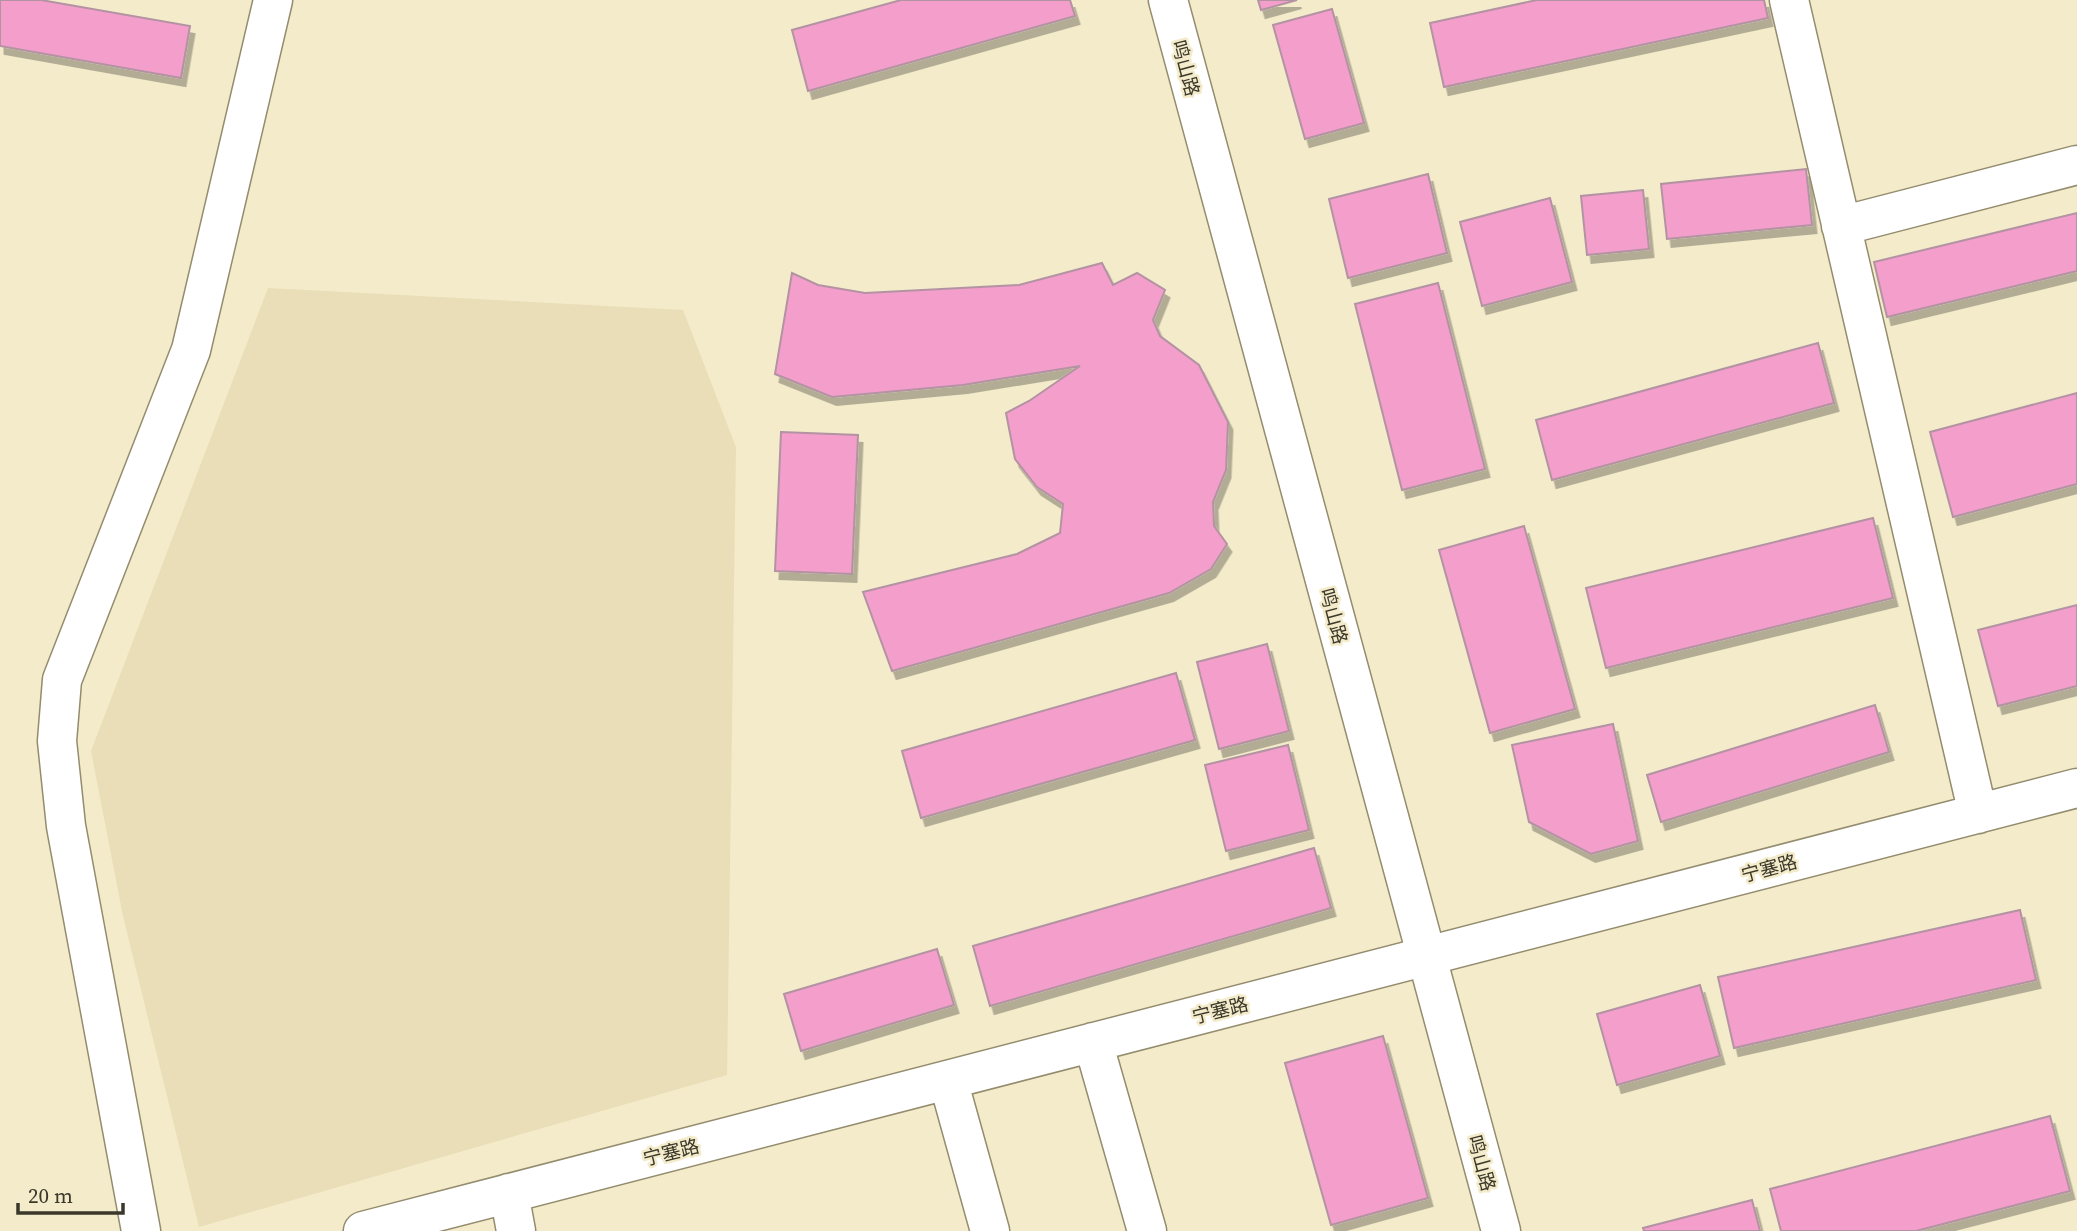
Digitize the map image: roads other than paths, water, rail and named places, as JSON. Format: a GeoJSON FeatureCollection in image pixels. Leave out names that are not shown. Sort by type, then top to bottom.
{"type":"FeatureCollection","features":[{"type":"Feature","properties":{"kind":"main road"},"geometry":{"type":"LineString","coordinates":[[141,1231],[66,826],[57,741],[62,680],[191,350],[273,0]]}},
{"type":"Feature","properties":{"kind":"main road","name":"鸣山路"},"geometry":{"type":"LineString","coordinates":[[1168,0],[1501,1231]]}},
{"type":"Feature","properties":{"kind":"main road"},"geometry":{"type":"LineString","coordinates":[[1789,0],[1978,814]]}},
{"type":"Feature","properties":{"kind":"main road"},"geometry":{"type":"LineString","coordinates":[[1841,226],[2077,165]]}},
{"type":"Feature","properties":{"kind":"main road","name":"宁塞路"},"geometry":{"type":"LineString","coordinates":[[363,1231],[2077,788]]}},
{"type":"Feature","properties":{"kind":"main road"},"geometry":{"type":"LineString","coordinates":[[1093,1042],[1147,1231]]}},
{"type":"Feature","properties":{"kind":"main road"},"geometry":{"type":"LineString","coordinates":[[948,1080],[990,1231]]}},
{"type":"Feature","properties":{"kind":"main road"},"geometry":{"type":"LineString","coordinates":[[509,1193],[516,1231]]}}]}
